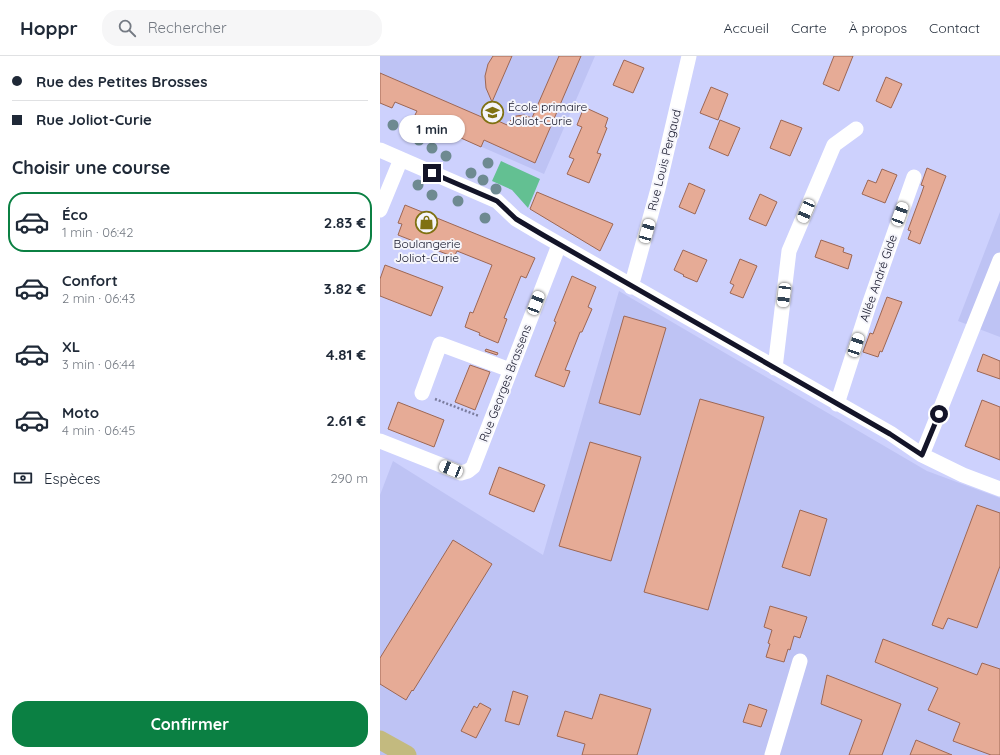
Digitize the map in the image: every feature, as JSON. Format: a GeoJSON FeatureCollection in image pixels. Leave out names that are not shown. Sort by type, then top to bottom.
{"type":"FeatureCollection","features":[{"type":"Feature","properties":{"kind":"main road"},"geometry":{"type":"LineString","coordinates":[[380,740],[407,755]]}},
{"type":"Feature","properties":{"kind":"street","name":"Rue Louis Pergaud"},"geometry":{"type":"LineString","coordinates":[[631,287],[658,189],[689,56]]}},
{"type":"Feature","properties":{"kind":"street"},"geometry":{"type":"LineString","coordinates":[[775,368],[789,251],[834,145],[856,129]]}},
{"type":"Feature","properties":{"kind":"street"},"geometry":{"type":"LineString","coordinates":[[380,150],[497,201],[516,219],[559,245],[890,434],[922,455],[963,475],[1000,489]]}},
{"type":"Feature","properties":{"kind":"street"},"geometry":{"type":"LineString","coordinates":[[380,210],[401,159]]}},
{"type":"Feature","properties":{"kind":"street","name":"Allée André Gide"},"geometry":{"type":"LineString","coordinates":[[837,404],[870,302],[914,176]]}},
{"type":"Feature","properties":{"kind":"street","name":"Rue Georges Brassens"},"geometry":{"type":"LineString","coordinates":[[380,441],[461,473],[468,471],[473,467],[559,245]]}},
{"type":"Feature","properties":{"kind":"street"},"geometry":{"type":"LineString","coordinates":[[922,455],[1000,260]]}},
{"type":"Feature","properties":{"kind":"street"},"geometry":{"type":"LineString","coordinates":[[422,393],[440,344],[510,370]]}},
{"type":"Feature","properties":{"kind":"street"},"geometry":{"type":"LineString","coordinates":[[772,755],[800,661]]}},
{"type":"Feature","properties":{"kind":"path"},"geometry":{"type":"LineString","coordinates":[[422,393],[490,420]]}},
{"type":"Feature","properties":{"kind":"shaded area","name":"École primaire Joliot-Curie"},"geometry":{"type":"Polygon","coordinates":[[[380,56],[595,56],[544,174],[452,134],[454,128],[432,118],[431,121],[415,115],[417,111],[395,102],[392,108],[380,103],[380,56]]]}},
{"type":"Feature","properties":{"kind":"shaded area"},"geometry":{"type":"Polygon","coordinates":[[[1000,212],[1000,337],[958,321],[1000,212]]]}},
{"type":"Feature","properties":{"kind":"shaded area"},"geometry":{"type":"Polygon","coordinates":[[[619,291],[927,471],[1000,498],[1000,755],[380,755],[380,495],[393,461],[543,555],[619,291]]]}},
{"type":"Feature","properties":{"kind":"green space"},"geometry":{"type":"Polygon","coordinates":[[[501,161],[540,179],[528,208],[512,190],[492,181],[501,161]]]}},
{"type":"Feature","properties":{"kind":"building"},"geometry":{"type":"Polygon","coordinates":[[[493,56],[512,56],[492,102],[486,88],[485,76],[488,64],[493,56]]]}},
{"type":"Feature","properties":{"kind":"building"},"geometry":{"type":"Polygon","coordinates":[[[559,56],[581,56],[535,163],[484,140],[481,147],[452,134],[455,128],[432,118],[431,121],[415,115],[417,111],[395,102],[392,108],[380,103],[380,73],[484,118],[485,115],[507,125],[516,116],[524,115],[532,118],[559,56]]]}},
{"type":"Feature","properties":{"kind":"building"},"geometry":{"type":"Polygon","coordinates":[[[834,56],[853,56],[839,91],[823,84],[834,56]]]}},
{"type":"Feature","properties":{"kind":"building"},"geometry":{"type":"Polygon","coordinates":[[[624,60],[644,68],[633,93],[613,85],[624,60]]]}},
{"type":"Feature","properties":{"kind":"building"},"geometry":{"type":"Polygon","coordinates":[[[886,77],[902,84],[891,108],[876,101],[886,77]]]}},
{"type":"Feature","properties":{"kind":"building"},"geometry":{"type":"Polygon","coordinates":[[[711,87],[728,94],[718,120],[700,113],[711,87]]]}},
{"type":"Feature","properties":{"kind":"building"},"geometry":{"type":"Polygon","coordinates":[[[584,107],[608,118],[605,127],[607,128],[597,153],[601,154],[589,183],[567,174],[574,159],[569,157],[582,127],[577,125],[584,107]]]}},
{"type":"Feature","properties":{"kind":"building"},"geometry":{"type":"Polygon","coordinates":[[[720,120],[740,128],[728,156],[709,148],[720,120]]]}},
{"type":"Feature","properties":{"kind":"building"},"geometry":{"type":"Polygon","coordinates":[[[781,120],[802,128],[790,156],[770,148],[781,120]]]}},
{"type":"Feature","properties":{"kind":"building"},"geometry":{"type":"Polygon","coordinates":[[[927,168],[946,176],[920,244],[908,239],[911,231],[908,230],[924,186],[921,185],[927,168]]]}},
{"type":"Feature","properties":{"kind":"building"},"geometry":{"type":"Polygon","coordinates":[[[882,169],[897,175],[885,203],[862,194],[868,180],[876,183],[882,169]]]}},
{"type":"Feature","properties":{"kind":"building"},"geometry":{"type":"Polygon","coordinates":[[[689,183],[705,190],[695,214],[679,207],[689,183]]]}},
{"type":"Feature","properties":{"kind":"building"},"geometry":{"type":"Polygon","coordinates":[[[537,192],[613,224],[600,251],[530,209],[537,192]]]}},
{"type":"Feature","properties":{"kind":"building"},"geometry":{"type":"Polygon","coordinates":[[[760,194],[777,202],[766,226],[749,219],[760,194]]]}},
{"type":"Feature","properties":{"kind":"building"},"geometry":{"type":"Polygon","coordinates":[[[405,205],[535,258],[526,278],[521,276],[504,318],[507,319],[498,343],[465,327],[470,312],[473,313],[492,265],[457,251],[454,257],[398,235],[402,224],[398,223],[405,205]]]}},
{"type":"Feature","properties":{"kind":"building"},"geometry":{"type":"Polygon","coordinates":[[[821,240],[844,248],[843,252],[852,255],[848,269],[815,257],[821,240]]]}},
{"type":"Feature","properties":{"kind":"building"},"geometry":{"type":"Polygon","coordinates":[[[683,250],[707,260],[697,282],[674,270],[683,250]]]}},
{"type":"Feature","properties":{"kind":"building"},"geometry":{"type":"Polygon","coordinates":[[[740,259],[757,266],[743,298],[730,293],[734,285],[730,283],[740,259]]]}},
{"type":"Feature","properties":{"kind":"building"},"geometry":{"type":"Polygon","coordinates":[[[385,265],[443,287],[431,316],[380,296],[380,279],[385,265]]]}},
{"type":"Feature","properties":{"kind":"building"},"geometry":{"type":"Polygon","coordinates":[[[572,276],[596,287],[588,307],[592,309],[582,332],[580,332],[565,370],[570,371],[564,387],[535,376],[556,322],[554,321],[572,276]]]}},
{"type":"Feature","properties":{"kind":"building"},"geometry":{"type":"Polygon","coordinates":[[[887,297],[902,302],[882,352],[880,351],[878,357],[863,352],[870,333],[873,334],[887,297]]]}},
{"type":"Feature","properties":{"kind":"building"},"geometry":{"type":"Polygon","coordinates":[[[624,316],[666,328],[640,415],[599,403],[624,316]]]}},
{"type":"Feature","properties":{"kind":"building"},"geometry":{"type":"Polygon","coordinates":[[[486,349],[498,353],[497,355],[485,351],[486,349]]]}},
{"type":"Feature","properties":{"kind":"building"},"geometry":{"type":"Polygon","coordinates":[[[983,354],[1000,361],[1000,379],[977,371],[983,354]]]}},
{"type":"Feature","properties":{"kind":"building"},"geometry":{"type":"Polygon","coordinates":[[[470,365],[490,372],[475,410],[455,402],[470,365]]]}},
{"type":"Feature","properties":{"kind":"building"},"geometry":{"type":"Polygon","coordinates":[[[700,399],[764,417],[708,610],[644,592],[700,399]]]}},
{"type":"Feature","properties":{"kind":"building"},"geometry":{"type":"Polygon","coordinates":[[[982,400],[1000,407],[1000,460],[965,446],[982,400]]]}},
{"type":"Feature","properties":{"kind":"building"},"geometry":{"type":"Polygon","coordinates":[[[398,402],[444,420],[434,447],[388,429],[398,402]]]}},
{"type":"Feature","properties":{"kind":"building"},"geometry":{"type":"Polygon","coordinates":[[[590,442],[641,457],[611,561],[559,546],[590,442]]]}},
{"type":"Feature","properties":{"kind":"building"},"geometry":{"type":"Polygon","coordinates":[[[499,467],[545,485],[534,512],[489,494],[499,467]]]}},
{"type":"Feature","properties":{"kind":"building"},"geometry":{"type":"Polygon","coordinates":[[[977,505],[1000,513],[1000,566],[977,628],[948,618],[943,629],[932,625],[977,505]]]}},
{"type":"Feature","properties":{"kind":"building"},"geometry":{"type":"Polygon","coordinates":[[[800,510],[827,519],[810,576],[782,567],[800,510]]]}},
{"type":"Feature","properties":{"kind":"building"},"geometry":{"type":"Polygon","coordinates":[[[453,540],[492,564],[406,700],[380,684],[380,658],[453,540]]]}},
{"type":"Feature","properties":{"kind":"building"},"geometry":{"type":"Polygon","coordinates":[[[770,606],[807,617],[800,638],[794,636],[790,650],[788,649],[784,662],[766,657],[772,630],[764,627],[770,606]]]}},
{"type":"Feature","properties":{"kind":"building"},"geometry":{"type":"Polygon","coordinates":[[[883,639],[977,675],[982,663],[1000,669],[1000,755],[991,755],[953,741],[960,723],[928,710],[938,688],[875,662],[883,639]]]}},
{"type":"Feature","properties":{"kind":"building"},"geometry":{"type":"Polygon","coordinates":[[[827,675],[901,704],[882,755],[849,755],[862,720],[821,704],[827,675]]]}},
{"type":"Feature","properties":{"kind":"building"},"geometry":{"type":"Polygon","coordinates":[[[513,691],[528,696],[519,725],[505,721],[513,691]]]}},
{"type":"Feature","properties":{"kind":"building"},"geometry":{"type":"Polygon","coordinates":[[[600,694],[651,709],[637,755],[582,755],[585,744],[557,736],[565,711],[592,719],[600,694]]]}},
{"type":"Feature","properties":{"kind":"building"},"geometry":{"type":"Polygon","coordinates":[[[480,703],[491,709],[476,738],[461,731],[474,706],[477,708],[480,703]]]}},
{"type":"Feature","properties":{"kind":"building"},"geometry":{"type":"Polygon","coordinates":[[[749,704],[767,710],[761,727],[743,722],[749,704]]]}},
{"type":"Feature","properties":{"kind":"building"},"geometry":{"type":"Polygon","coordinates":[[[916,740],[952,755],[910,755],[916,740]]]}},
{"type":"Feature","properties":{"kind":"place","name":"École primaire Joliot-Curie"},"geometry":{"type":"Point","coordinates":[493,113]}},
{"type":"Feature","properties":{"kind":"place","name":"Boulangerie Joliot-Curie"},"geometry":{"type":"Point","coordinates":[427,222]}},
{"type":"Feature","properties":{"kind":"route"},"geometry":{"type":"LineString","coordinates":[[432,173],[497,201],[516,219],[577,256],[890,434],[922,455],[939,414]]}}]}
